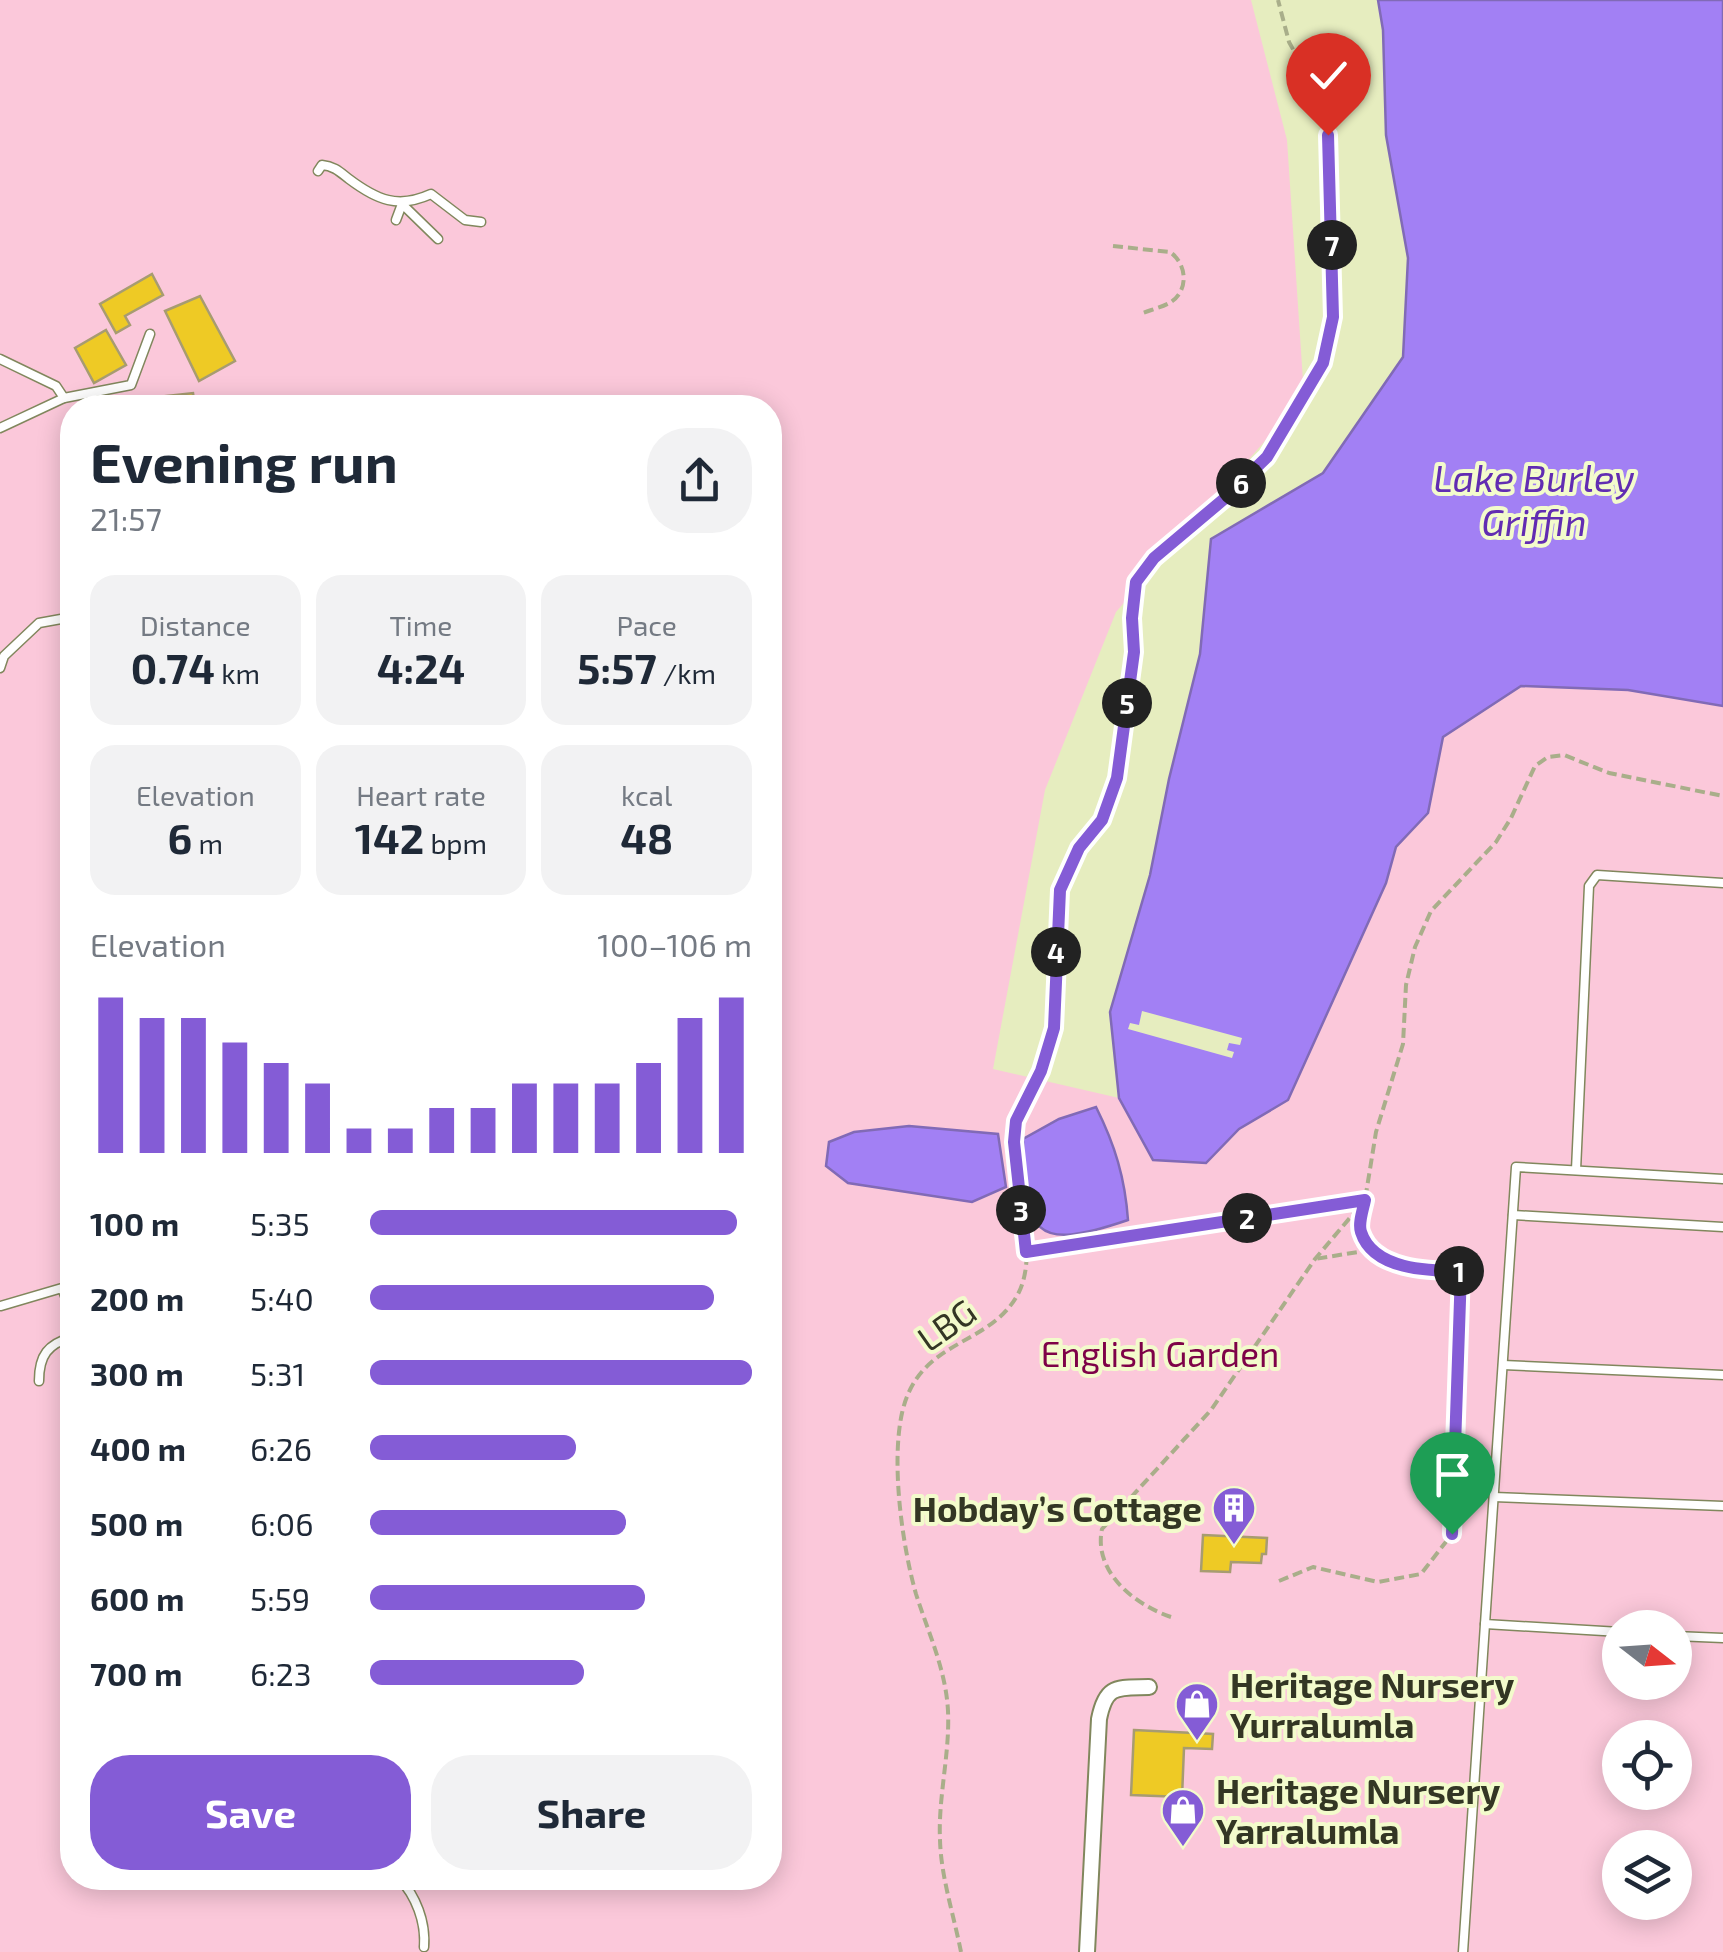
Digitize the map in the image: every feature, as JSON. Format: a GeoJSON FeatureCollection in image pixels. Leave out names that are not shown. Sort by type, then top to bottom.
{"type":"FeatureCollection","features":[{"type":"Feature","properties":{"kind":"street"},"geometry":{"type":"LineString","coordinates":[[1087,1952],[1098,1718],[1103,1698],[1116,1688],[1149,1687]]}},
{"type":"Feature","properties":{"kind":"lane"},"geometry":{"type":"LineString","coordinates":[[318,170],[322,165],[331,166],[378,197],[402,204],[438,239]]}},
{"type":"Feature","properties":{"kind":"lane"},"geometry":{"type":"LineString","coordinates":[[396,220],[402,204],[430,194],[465,220],[482,222]]}},
{"type":"Feature","properties":{"kind":"lane"},"geometry":{"type":"LineString","coordinates":[[79,395],[131,385],[150,334]]}},
{"type":"Feature","properties":{"kind":"lane"},"geometry":{"type":"LineString","coordinates":[[0,359],[56,386],[62,395]]}},
{"type":"Feature","properties":{"kind":"lane"},"geometry":{"type":"LineString","coordinates":[[0,428],[60,400]]}},
{"type":"Feature","properties":{"kind":"lane"},"geometry":{"type":"LineString","coordinates":[[0,668],[4,656],[39,623],[60,619]]}},
{"type":"Feature","properties":{"kind":"lane"},"geometry":{"type":"LineString","coordinates":[[1576,1170],[1588,886],[1597,875],[1723,883]]}},
{"type":"Feature","properties":{"kind":"lane"},"geometry":{"type":"LineString","coordinates":[[1463,1952],[1516,1166],[1723,1179]]}},
{"type":"Feature","properties":{"kind":"lane"},"geometry":{"type":"LineString","coordinates":[[1513,1215],[1723,1227]]}},
{"type":"Feature","properties":{"kind":"lane"},"geometry":{"type":"LineString","coordinates":[[1,1306],[60,1289]]}},
{"type":"Feature","properties":{"kind":"lane"},"geometry":{"type":"LineString","coordinates":[[39,1380],[39,1362],[47,1349],[60,1343]]}},
{"type":"Feature","properties":{"kind":"lane"},"geometry":{"type":"LineString","coordinates":[[1502,1365],[1723,1374]]}},
{"type":"Feature","properties":{"kind":"lane"},"geometry":{"type":"LineString","coordinates":[[1494,1497],[1723,1506]]}},
{"type":"Feature","properties":{"kind":"lane"},"geometry":{"type":"LineString","coordinates":[[1485,1624],[1602,1631]]}},
{"type":"Feature","properties":{"kind":"lane"},"geometry":{"type":"LineString","coordinates":[[1692,1637],[1723,1638]]}},
{"type":"Feature","properties":{"kind":"lane"},"geometry":{"type":"LineString","coordinates":[[409,1890],[426,1926],[424,1947]]}},
{"type":"Feature","properties":{"kind":"path","name":"LBG"},"geometry":{"type":"LineString","coordinates":[[961,1952],[940,1841],[948,1711],[942,1672],[915,1591],[901,1521],[898,1430],[906,1396],[926,1365],[997,1320],[1015,1299],[1025,1274],[1014,1142],[1016,1121],[1041,1071],[1054,1028],[1060,890],[1079,848],[1102,820],[1117,778],[1134,652],[1136,582],[1154,558],[1267,457],[1323,363],[1333,317],[1328,135],[1310,80],[1289,42],[1278,0]]}},
{"type":"Feature","properties":{"kind":"path"},"geometry":{"type":"LineString","coordinates":[[1114,246],[1165,250],[1176,254],[1182,265],[1184,274],[1178,295],[1140,314]]}},
{"type":"Feature","properties":{"kind":"path"},"geometry":{"type":"LineString","coordinates":[[1370,1250],[1359,1229],[1376,1132],[1402,1044],[1406,985],[1414,947],[1431,911],[1496,842],[1512,818],[1535,766],[1548,756],[1564,755],[1641,781],[1723,796]]}},
{"type":"Feature","properties":{"kind":"path"},"geometry":{"type":"LineString","coordinates":[[1026,1252],[1365,1200]]}},
{"type":"Feature","properties":{"kind":"path"},"geometry":{"type":"LineString","coordinates":[[1172,1617],[1150,1610],[1122,1589],[1101,1552],[1102,1528],[1212,1410],[1315,1259],[1365,1200]]}},
{"type":"Feature","properties":{"kind":"path"},"geometry":{"type":"LineString","coordinates":[[1279,1581],[1313,1566],[1378,1582],[1422,1574],[1452,1534],[1461,1271],[1415,1271],[1370,1250],[1315,1259]]}},
{"type":"Feature","properties":{"kind":"green space","name":"English Garden"},"geometry":{"type":"Polygon","coordinates":[[[0,0],[1251,0],[1287,140],[1304,396],[1116,612],[1045,790],[993,1069],[1119,1098],[1153,1159],[1206,1163],[1239,1129],[1288,1100],[1386,883],[1396,847],[1428,813],[1443,737],[1521,686],[1628,690],[1723,706],[1723,1952],[0,1952],[0,0]]]}},
{"type":"Feature","properties":{"kind":"water","name":"Lake Burley Griffin"},"geometry":{"type":"Polygon","coordinates":[[[1378,0],[1723,0],[1723,706],[1628,690],[1521,686],[1443,737],[1428,813],[1396,847],[1386,883],[1288,1100],[1239,1129],[1206,1163],[1153,1160],[1119,1098],[1110,1012],[1150,875],[1200,654],[1211,539],[1323,473],[1403,357],[1408,258],[1386,135],[1383,30],[1378,0]]]}},
{"type":"Feature","properties":{"kind":"water"},"geometry":{"type":"Polygon","coordinates":[[[1096,1107],[1118,1162],[1128,1220],[1096,1230],[1053,1234],[1040,1227],[1032,1215],[1023,1139],[1059,1119],[1096,1107]]]}},
{"type":"Feature","properties":{"kind":"water"},"geometry":{"type":"Polygon","coordinates":[[[909,1126],[998,1134],[1006,1187],[972,1202],[848,1183],[826,1166],[829,1142],[854,1132],[909,1126]]]}},
{"type":"Feature","properties":{"kind":"pier"},"geometry":{"type":"Polygon","coordinates":[[[1142,1011],[1242,1038],[1240,1045],[1229,1043],[1227,1050],[1234,1052],[1232,1058],[1128,1029],[1130,1023],[1139,1025],[1142,1011]]]}},
{"type":"Feature","properties":{"kind":"building"},"geometry":{"type":"Polygon","coordinates":[[[152,274],[163,295],[125,316],[130,325],[116,333],[100,304],[152,274]]]}},
{"type":"Feature","properties":{"kind":"building"},"geometry":{"type":"Polygon","coordinates":[[[200,296],[235,361],[199,381],[165,311],[200,296]]]}},
{"type":"Feature","properties":{"kind":"building"},"geometry":{"type":"Polygon","coordinates":[[[106,330],[126,365],[94,383],[75,348],[106,330]]]}},
{"type":"Feature","properties":{"kind":"building","name":"Hobday’s Cottage"},"geometry":{"type":"Polygon","coordinates":[[[1203,1535],[1267,1538],[1266,1554],[1262,1554],[1261,1563],[1231,1562],[1230,1572],[1201,1571],[1203,1535]]]}},
{"type":"Feature","properties":{"kind":"building"},"geometry":{"type":"Polygon","coordinates":[[[1134,1730],[1213,1734],[1212,1749],[1184,1748],[1182,1797],[1131,1795],[1134,1730]]]}},
{"type":"Feature","properties":{"kind":"place","name":"Hobday’s Cottage"},"geometry":{"type":"Point","coordinates":[1234,1546]}},
{"type":"Feature","properties":{"kind":"place","name":"Heritage Nursery Yurralumla"},"geometry":{"type":"Point","coordinates":[1197,1742]}},
{"type":"Feature","properties":{"kind":"place","name":"Heritage Nursery Yarralumla"},"geometry":{"type":"Point","coordinates":[1183,1848]}},
{"type":"Feature","properties":{"kind":"route"},"geometry":{"type":"LineString","coordinates":[[1328,135],[1333,317],[1323,363],[1267,457],[1154,558],[1136,582],[1134,652],[1117,778],[1102,820],[1079,848],[1060,890],[1054,1028],[1041,1071],[1016,1121],[1014,1142],[1026,1252],[1365,1200],[1359,1229],[1370,1250],[1415,1271],[1461,1271],[1452,1534]]}}]}
